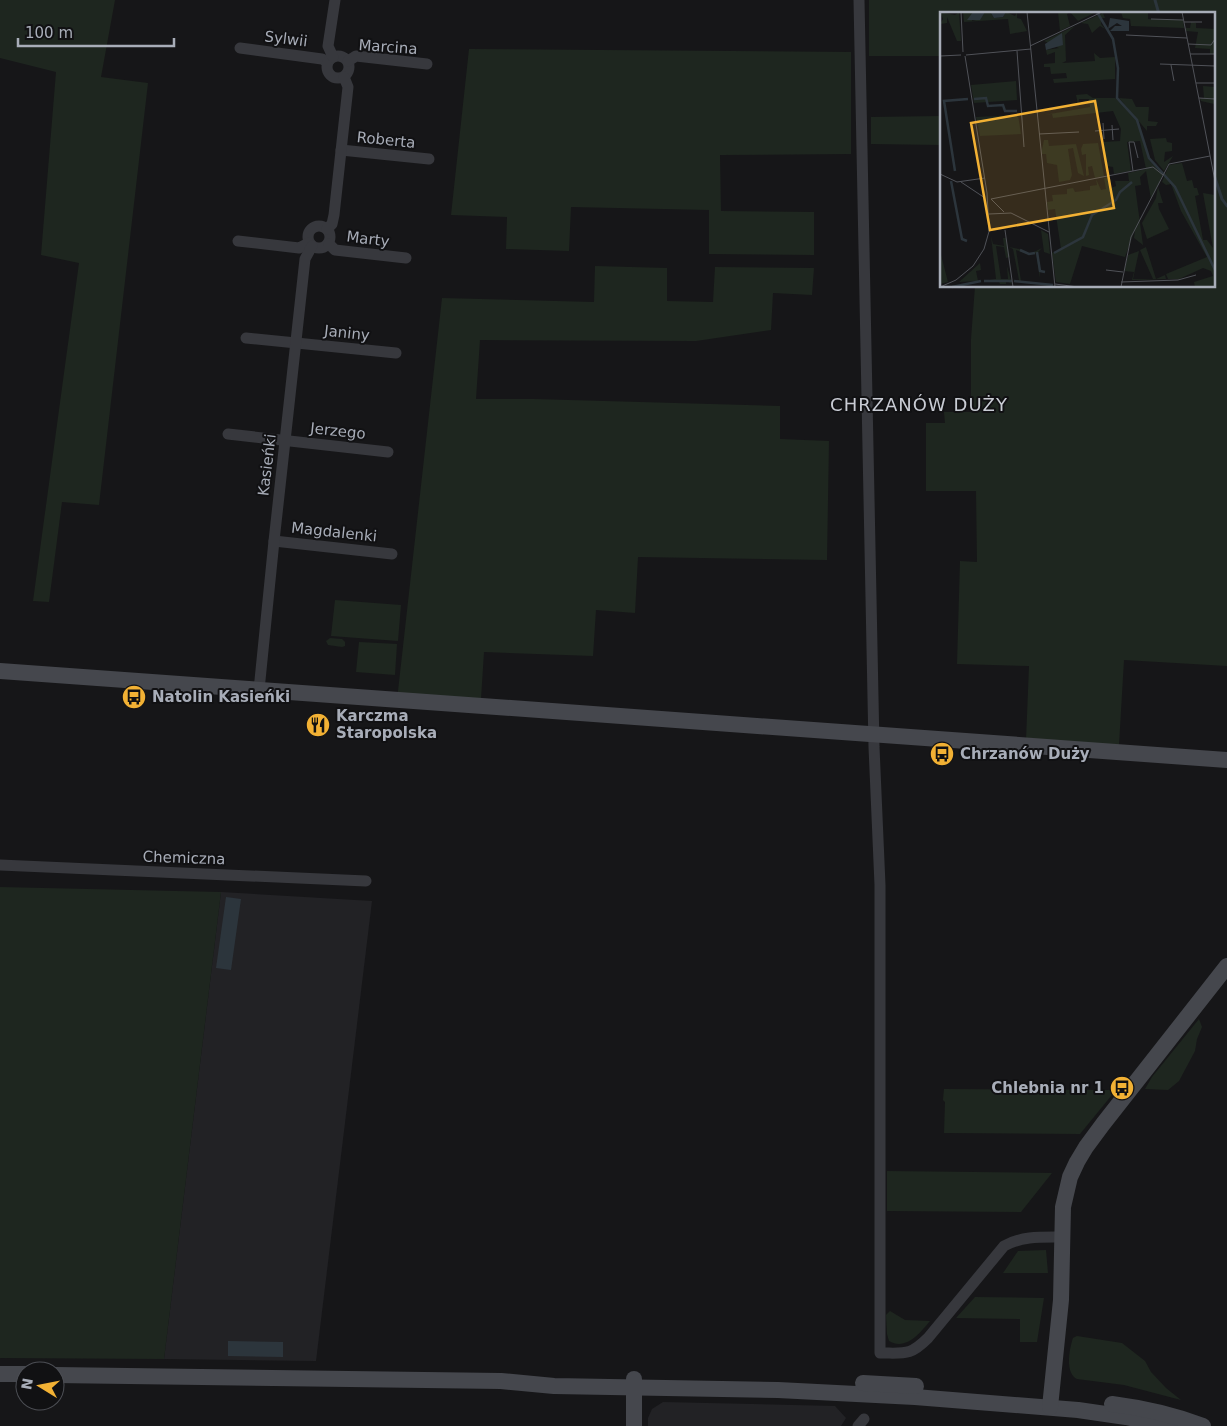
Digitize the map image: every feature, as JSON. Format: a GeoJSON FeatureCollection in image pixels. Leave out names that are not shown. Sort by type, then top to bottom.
{"type":"FeatureCollection","features":[{"type":"Feature","properties":{"kind":"street"},"geometry":{"type":"LineString","coordinates":[[330,59],[342,56],[348,61],[348,73],[344,77],[331,76],[326,66],[330,59],[328,46],[335,0]]}},
{"type":"Feature","properties":{"kind":"street"},"geometry":{"type":"LineString","coordinates":[[859,0],[874,735],[880,885],[880,1353],[909,1353],[917,1349],[1004,1246],[1021,1239],[1062,1236]]}},
{"type":"Feature","properties":{"kind":"street","name":"Sylwii"},"geometry":{"type":"LineString","coordinates":[[240,48],[330,59]]}},
{"type":"Feature","properties":{"kind":"street","name":"Marcina"},"geometry":{"type":"LineString","coordinates":[[348,61],[356,56],[426,64]]}},
{"type":"Feature","properties":{"kind":"street"},"geometry":{"type":"LineString","coordinates":[[327,229],[332,224],[334,215],[348,87],[344,77]]}},
{"type":"Feature","properties":{"kind":"street","name":"Roberta"},"geometry":{"type":"LineString","coordinates":[[341,150],[429,160]]}},
{"type":"Feature","properties":{"kind":"street"},"geometry":{"type":"LineString","coordinates":[[238,241],[299,248],[310,244],[320,249],[329,244],[330,234],[327,229],[319,226],[311,229],[308,237],[310,244]]}},
{"type":"Feature","properties":{"kind":"street","name":"Kasieńki"},"geometry":{"type":"LineString","coordinates":[[259,690],[295,343],[305,259],[310,244]]}},
{"type":"Feature","properties":{"kind":"street","name":"Marty"},"geometry":{"type":"LineString","coordinates":[[329,244],[335,250],[406,258]]}},
{"type":"Feature","properties":{"kind":"street","name":"Janiny"},"geometry":{"type":"LineString","coordinates":[[246,338],[396,354]]}},
{"type":"Feature","properties":{"kind":"street","name":"Jerzego"},"geometry":{"type":"LineString","coordinates":[[228,434],[388,452]]}},
{"type":"Feature","properties":{"kind":"street","name":"Magdalenki"},"geometry":{"type":"LineString","coordinates":[[274,541],[392,554]]}},
{"type":"Feature","properties":{"kind":"street"},"geometry":{"type":"LineString","coordinates":[[0,671],[1227,760]]}},
{"type":"Feature","properties":{"kind":"street","name":"Chemiczna"},"geometry":{"type":"LineString","coordinates":[[0,865],[366,881]]}},
{"type":"Feature","properties":{"kind":"street"},"geometry":{"type":"LineString","coordinates":[[1050,1402],[1061,1300],[1063,1207],[1074,1170],[1086,1147],[1227,966]]}},
{"type":"Feature","properties":{"kind":"street"},"geometry":{"type":"LineString","coordinates":[[0,1374],[15,1374]]}},
{"type":"Feature","properties":{"kind":"street"},"geometry":{"type":"LineString","coordinates":[[65,1375],[501,1381],[554,1386],[783,1380],[885,1384],[1050,1402],[1170,1426]]}},
{"type":"Feature","properties":{"kind":"street"},"geometry":{"type":"LineString","coordinates":[[634,1383],[634,1426]]}},
{"type":"Feature","properties":{"kind":"street"},"geometry":{"type":"LineString","coordinates":[[1050,1402],[1100,1402],[1171,1415],[1203,1426]]}},
{"type":"Feature","properties":{"kind":"shaded area"},"geometry":{"type":"Polygon","coordinates":[[[0,0],[115,0],[101,77],[148,83],[99,505],[62,502],[49,602],[33,601],[79,263],[41,255],[56,72],[0,58],[0,0]]]}},
{"type":"Feature","properties":{"kind":"shaded area"},"geometry":{"type":"Polygon","coordinates":[[[869,0],[1227,0],[1227,666],[1124,660],[1119,745],[1026,740],[1029,666],[957,664],[960,561],[977,562],[976,491],[926,491],[926,423],[945,423],[944,412],[971,412],[971,339],[975,288],[1214,288],[1214,12],[940,12],[940,56],[869,56],[869,0]]]}},
{"type":"Feature","properties":{"kind":"shaded area"},"geometry":{"type":"Polygon","coordinates":[[[469,49],[851,52],[851,154],[720,155],[721,211],[814,212],[814,255],[709,254],[709,210],[571,207],[569,251],[506,249],[507,217],[451,215],[469,49]]]}},
{"type":"Feature","properties":{"kind":"shaded area"},"geometry":{"type":"Polygon","coordinates":[[[940,116],[940,145],[871,144],[871,117],[940,116]]]}},
{"type":"Feature","properties":{"kind":"shaded area"},"geometry":{"type":"Polygon","coordinates":[[[595,266],[667,268],[667,301],[713,302],[715,267],[814,268],[812,295],[773,293],[771,330],[696,341],[480,340],[476,399],[780,406],[780,439],[829,441],[827,560],[638,557],[635,613],[596,610],[593,656],[484,652],[481,699],[397,700],[442,298],[594,302],[595,266]]]}},
{"type":"Feature","properties":{"kind":"shaded area"},"geometry":{"type":"Polygon","coordinates":[[[335,600],[401,605],[398,641],[331,636],[335,600]]]}},
{"type":"Feature","properties":{"kind":"shaded area"},"geometry":{"type":"Polygon","coordinates":[[[330,638],[342,639],[345,642],[345,646],[328,645],[326,641],[330,638]]]}},
{"type":"Feature","properties":{"kind":"shaded area"},"geometry":{"type":"Polygon","coordinates":[[[359,642],[397,644],[395,675],[356,672],[359,642]]]}},
{"type":"Feature","properties":{"kind":"shaded area"},"geometry":{"type":"Polygon","coordinates":[[[0,887],[221,892],[164,1359],[0,1358],[0,887]]]}},
{"type":"Feature","properties":{"kind":"shaded area"},"geometry":{"type":"Polygon","coordinates":[[[221,892],[372,901],[316,1361],[164,1359],[221,892]]]}},
{"type":"Feature","properties":{"kind":"shaded area"},"geometry":{"type":"Polygon","coordinates":[[[226,897],[241,899],[231,970],[216,968],[226,897]]]}},
{"type":"Feature","properties":{"kind":"shaded area"},"geometry":{"type":"Polygon","coordinates":[[[1199,1019],[1202,1027],[1195,1051],[1179,1081],[1168,1090],[1145,1089],[1152,1077],[1199,1019]]]}},
{"type":"Feature","properties":{"kind":"shaded area"},"geometry":{"type":"Polygon","coordinates":[[[944,1089],[1116,1090],[1080,1134],[944,1133],[944,1089]]]}},
{"type":"Feature","properties":{"kind":"shaded area"},"geometry":{"type":"Polygon","coordinates":[[[887,1171],[1052,1173],[1021,1212],[887,1211],[887,1171]]]}},
{"type":"Feature","properties":{"kind":"shaded area"},"geometry":{"type":"Polygon","coordinates":[[[1046,1250],[1048,1273],[1003,1273],[1018,1251],[1046,1250]]]}},
{"type":"Feature","properties":{"kind":"shaded area"},"geometry":{"type":"Polygon","coordinates":[[[975,1297],[1044,1298],[1037,1342],[1020,1342],[1020,1319],[956,1318],[975,1297]]]}},
{"type":"Feature","properties":{"kind":"shaded area"},"geometry":{"type":"Polygon","coordinates":[[[890,1311],[905,1320],[930,1321],[912,1339],[901,1344],[895,1344],[889,1341],[887,1334],[886,1315],[890,1311]]]}},
{"type":"Feature","properties":{"kind":"shaded area"},"geometry":{"type":"Polygon","coordinates":[[[1077,1336],[1122,1343],[1145,1361],[1151,1372],[1181,1400],[1124,1385],[1077,1379],[1071,1372],[1069,1361],[1073,1338],[1077,1336]]]}},
{"type":"Feature","properties":{"kind":"shaded area"},"geometry":{"type":"Polygon","coordinates":[[[228,1341],[283,1342],[283,1357],[228,1356],[228,1341]]]}},
{"type":"Feature","properties":{"kind":"shaded area"},"geometry":{"type":"Polygon","coordinates":[[[663,1402],[835,1406],[846,1418],[841,1426],[648,1426],[648,1418],[652,1409],[663,1402]]]}},
{"type":"Feature","properties":{"kind":"waterway"},"geometry":{"type":"LineString","coordinates":[[1155,0],[1158,12]]}},
{"type":"Feature","properties":{"kind":"waterway"},"geometry":{"type":"LineString","coordinates":[[1214,175],[1222,199],[1227,206]]}},
{"type":"Feature","properties":{"kind":"place","name":"Natolin Kasieńki"},"geometry":{"type":"Point","coordinates":[134,697]}},
{"type":"Feature","properties":{"kind":"place","name":"Karczma Staropolska"},"geometry":{"type":"Point","coordinates":[318,725]}},
{"type":"Feature","properties":{"kind":"place","name":"Chrzanów Duży"},"geometry":{"type":"Point","coordinates":[942,754]}},
{"type":"Feature","properties":{"kind":"place","name":"Chlebnia nr 1"},"geometry":{"type":"Point","coordinates":[1122,1088]}},
{"type":"Feature","properties":{"kind":"district","name":"CHRZANÓW DUŻY"},"geometry":{"type":"Point","coordinates":[919,405]}}]}
